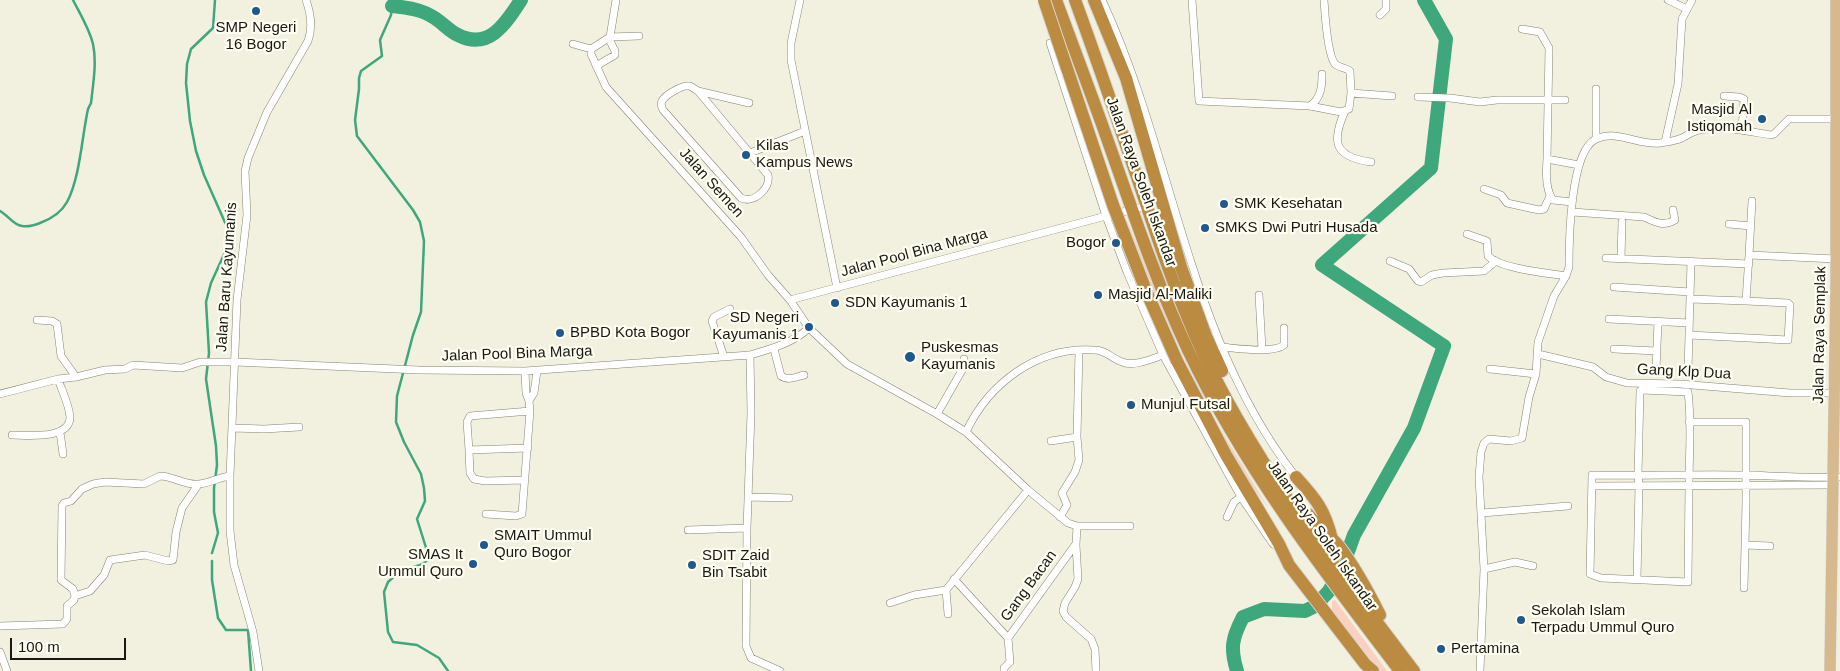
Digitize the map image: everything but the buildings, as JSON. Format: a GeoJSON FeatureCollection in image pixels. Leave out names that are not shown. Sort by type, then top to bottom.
{"type":"FeatureCollection","features":[{"type":"Feature","properties":{"kind":"highway"},"geometry":{"type":"LineString","coordinates":[[1044,0],[1113,205],[1147,292],[1177,361],[1226,455],[1290,566],[1365,664],[1373,671]]}},
{"type":"Feature","properties":{"kind":"highway","name":"Jalan Raya Soleh Iskandar"},"geometry":{"type":"LineString","coordinates":[[1056,0],[1148,254],[1188,348],[1210,393],[1249,461],[1327,547]]}},
{"type":"Feature","properties":{"kind":"highway","name":"Jalan Raya Soleh Iskandar"},"geometry":{"type":"LineString","coordinates":[[1075,0],[1177,291],[1198,342],[1260,454],[1327,547],[1400,671]]}},
{"type":"Feature","properties":{"kind":"highway"},"geometry":{"type":"LineString","coordinates":[[1094,0],[1126,78],[1182,267],[1206,336],[1227,384],[1274,466],[1316,525],[1350,584]]}},
{"type":"Feature","properties":{"kind":"highway"},"geometry":{"type":"LineString","coordinates":[[1296,477],[1320,506],[1327,518],[1327,547]]}},
{"type":"Feature","properties":{"kind":"highway","name":"Jalan Raya Soleh Iskandar"},"geometry":{"type":"LineString","coordinates":[[1350,584],[1414,671]]}},
{"type":"Feature","properties":{"kind":"main road","name":"Jalan Raya Semplak"},"geometry":{"type":"LineString","coordinates":[[1830,671],[1835,606],[1837,431],[1834,393],[1838,44],[1836,0]]}},
{"type":"Feature","properties":{"kind":"street","name":"Jalan Baru Kayumanis"},"geometry":{"type":"LineString","coordinates":[[259,671],[253,632],[232,558],[230,476],[237,287],[247,215],[246,165],[272,101],[308,41],[311,20],[306,0]]}},
{"type":"Feature","properties":{"kind":"street"},"geometry":{"type":"LineString","coordinates":[[596,66],[615,55],[616,51],[609,38],[616,0]]}},
{"type":"Feature","properties":{"kind":"street"},"geometry":{"type":"LineString","coordinates":[[800,0],[791,43],[793,69],[837,288]]}},
{"type":"Feature","properties":{"kind":"street"},"geometry":{"type":"LineString","coordinates":[[1102,0],[1123,47],[1147,116],[1185,247],[1221,347],[1239,386],[1276,452],[1296,477]]}},
{"type":"Feature","properties":{"kind":"street"},"geometry":{"type":"LineString","coordinates":[[1192,0],[1199,101],[1310,106],[1341,112],[1345,111]]}},
{"type":"Feature","properties":{"kind":"street"},"geometry":{"type":"LineString","coordinates":[[1324,0],[1328,41],[1333,60],[1338,66],[1350,71],[1351,93],[1349,109],[1345,111],[1338,127],[1338,145],[1350,158],[1371,162]]}},
{"type":"Feature","properties":{"kind":"street"},"geometry":{"type":"LineString","coordinates":[[1380,15],[1386,8],[1386,0]]}},
{"type":"Feature","properties":{"kind":"street"},"geometry":{"type":"LineString","coordinates":[[1668,0],[1687,9]]}},
{"type":"Feature","properties":{"kind":"street"},"geometry":{"type":"LineString","coordinates":[[1665,142],[1679,76],[1682,19],[1692,0]]}},
{"type":"Feature","properties":{"kind":"street"},"geometry":{"type":"LineString","coordinates":[[1522,29],[1540,32],[1549,48],[1546,175],[1550,196],[1553,200],[1572,202]]}},
{"type":"Feature","properties":{"kind":"street"},"geometry":{"type":"LineString","coordinates":[[572,44],[591,49],[609,38],[639,36]]}},
{"type":"Feature","properties":{"kind":"street"},"geometry":{"type":"LineString","coordinates":[[1071,40],[1050,43],[1106,216],[1128,272],[1163,355],[1241,497],[1290,566]]}},
{"type":"Feature","properties":{"kind":"street","name":"Jalan Semen"},"geometry":{"type":"LineString","coordinates":[[591,49],[606,88],[741,237],[768,275],[790,300]]}},
{"type":"Feature","properties":{"kind":"street"},"geometry":{"type":"LineString","coordinates":[[1310,106],[1316,101],[1321,92],[1322,74]]}},
{"type":"Feature","properties":{"kind":"street"},"geometry":{"type":"LineString","coordinates":[[698,91],[768,175],[769,182],[767,188],[748,200],[741,198],[662,107],[662,100],[680,87],[690,86],[698,91],[749,104]]}},
{"type":"Feature","properties":{"kind":"street"},"geometry":{"type":"LineString","coordinates":[[1596,89],[1596,139]]}},
{"type":"Feature","properties":{"kind":"street"},"geometry":{"type":"LineString","coordinates":[[1351,93],[1392,96]]}},
{"type":"Feature","properties":{"kind":"street"},"geometry":{"type":"LineString","coordinates":[[1724,96],[1744,99],[1742,130]]}},
{"type":"Feature","properties":{"kind":"street"},"geometry":{"type":"LineString","coordinates":[[1418,97],[1450,98],[1480,102],[1566,100]]}},
{"type":"Feature","properties":{"kind":"street"},"geometry":{"type":"LineString","coordinates":[[1480,671],[1484,569],[1479,477],[1481,452],[1484,443],[1489,439],[1512,441],[1522,438],[1529,397],[1536,374],[1538,342],[1544,320],[1569,266],[1572,202],[1579,166],[1587,149],[1596,139],[1611,136],[1650,143],[1675,141],[1701,129],[1742,130],[1771,135],[1789,119],[1836,119]]}},
{"type":"Feature","properties":{"kind":"street"},"geometry":{"type":"LineString","coordinates":[[750,153],[805,131]]}},
{"type":"Feature","properties":{"kind":"street"},"geometry":{"type":"LineString","coordinates":[[1547,159],[1579,166]]}},
{"type":"Feature","properties":{"kind":"street"},"geometry":{"type":"LineString","coordinates":[[1484,189],[1501,195],[1506,202],[1539,210],[1544,209],[1550,196]]}},
{"type":"Feature","properties":{"kind":"street"},"geometry":{"type":"LineString","coordinates":[[1746,301],[1752,201]]}},
{"type":"Feature","properties":{"kind":"street","name":"Jalan Pool Bina Marga"},"geometry":{"type":"LineString","coordinates":[[790,300],[1147,206]]}},
{"type":"Feature","properties":{"kind":"street"},"geometry":{"type":"LineString","coordinates":[[1572,212],[1644,217],[1655,223],[1662,224],[1674,220],[1673,210]]}},
{"type":"Feature","properties":{"kind":"street"},"geometry":{"type":"LineString","coordinates":[[1621,258],[1622,222]]}},
{"type":"Feature","properties":{"kind":"street"},"geometry":{"type":"LineString","coordinates":[[1730,224],[1751,226]]}},
{"type":"Feature","properties":{"kind":"street"},"geometry":{"type":"LineString","coordinates":[[1467,234],[1487,241],[1488,256],[1496,261],[1542,273],[1566,276]]}},
{"type":"Feature","properties":{"kind":"street"},"geometry":{"type":"LineString","coordinates":[[1749,255],[1836,259]]}},
{"type":"Feature","properties":{"kind":"street"},"geometry":{"type":"LineString","coordinates":[[1606,258],[1749,264]]}},
{"type":"Feature","properties":{"kind":"street"},"geometry":{"type":"LineString","coordinates":[[1390,261],[1409,269],[1418,281],[1421,282],[1432,275],[1484,271],[1496,261]]}},
{"type":"Feature","properties":{"kind":"street"},"geometry":{"type":"LineString","coordinates":[[1688,371],[1691,261]]}},
{"type":"Feature","properties":{"kind":"street"},"geometry":{"type":"LineString","coordinates":[[1614,287],[1746,301],[1788,303],[1790,305],[1788,340],[1689,335]]}},
{"type":"Feature","properties":{"kind":"street"},"geometry":{"type":"LineString","coordinates":[[1259,295],[1262,350]]}},
{"type":"Feature","properties":{"kind":"street"},"geometry":{"type":"LineString","coordinates":[[790,300],[810,328],[847,364],[966,432],[1028,490],[1068,523],[1077,526],[1130,526]]}},
{"type":"Feature","properties":{"kind":"street"},"geometry":{"type":"LineString","coordinates":[[724,357],[712,321],[714,317],[730,309]]}},
{"type":"Feature","properties":{"kind":"street"},"geometry":{"type":"LineString","coordinates":[[1609,319],[1689,323]]}},
{"type":"Feature","properties":{"kind":"street"},"geometry":{"type":"LineString","coordinates":[[37,320],[52,321],[57,324],[61,356],[76,377]]}},
{"type":"Feature","properties":{"kind":"street"},"geometry":{"type":"LineString","coordinates":[[1656,370],[1658,322]]}},
{"type":"Feature","properties":{"kind":"street","name":"Jalan Pool Bina Marga"},"geometry":{"type":"LineString","coordinates":[[0,394],[58,379],[105,370],[125,369],[133,365],[182,368],[200,362],[235,362],[419,370],[537,371],[750,355],[774,349],[803,334],[810,328]]}},
{"type":"Feature","properties":{"kind":"street"},"geometry":{"type":"LineString","coordinates":[[1221,347],[1262,350],[1280,348],[1284,345],[1284,328]]}},
{"type":"Feature","properties":{"kind":"street"},"geometry":{"type":"LineString","coordinates":[[774,349],[783,378],[804,374]]}},
{"type":"Feature","properties":{"kind":"street"},"geometry":{"type":"LineString","coordinates":[[1614,349],[1657,351]]}},
{"type":"Feature","properties":{"kind":"street"},"geometry":{"type":"LineString","coordinates":[[966,432],[985,399],[1014,372],[1036,361],[1065,352],[1079,351],[1104,351],[1121,362],[1132,364],[1163,355]]}},
{"type":"Feature","properties":{"kind":"street"},"geometry":{"type":"LineString","coordinates":[[1060,517],[1067,505],[1062,493],[1076,472],[1079,460],[1077,437],[1079,351]]}},
{"type":"Feature","properties":{"kind":"street","name":"Gang Klp Dua"},"geometry":{"type":"LineString","coordinates":[[1538,354],[1592,367],[1606,377],[1627,382],[1680,384],[1790,393],[1834,393]]}},
{"type":"Feature","properties":{"kind":"street"},"geometry":{"type":"LineString","coordinates":[[750,355],[751,413],[747,528],[746,646],[752,658],[780,671]]}},
{"type":"Feature","properties":{"kind":"street"},"geometry":{"type":"LineString","coordinates":[[937,414],[965,365],[964,359]]}},
{"type":"Feature","properties":{"kind":"street"},"geometry":{"type":"LineString","coordinates":[[1490,369],[1536,374]]}},
{"type":"Feature","properties":{"kind":"street"},"geometry":{"type":"LineString","coordinates":[[486,514],[521,515],[530,411],[526,393],[525,371]]}},
{"type":"Feature","properties":{"kind":"street"},"geometry":{"type":"LineString","coordinates":[[529,401],[534,393],[537,371]]}},
{"type":"Feature","properties":{"kind":"street"},"geometry":{"type":"LineString","coordinates":[[12,435],[60,432],[69,424],[70,419],[58,379]]}},
{"type":"Feature","properties":{"kind":"street"},"geometry":{"type":"LineString","coordinates":[[1637,580],[1638,475],[1641,390],[1688,392],[1689,475],[1690,485],[1688,582],[1637,580],[1601,578],[1590,574],[1592,475],[1638,475],[1689,475],[1745,475],[1835,480]]}},
{"type":"Feature","properties":{"kind":"street"},"geometry":{"type":"LineString","coordinates":[[525,480],[485,480],[474,478],[470,473],[467,422],[470,416],[530,411]]}},
{"type":"Feature","properties":{"kind":"street"},"geometry":{"type":"LineString","coordinates":[[1689,422],[1746,422],[1744,588]]}},
{"type":"Feature","properties":{"kind":"street"},"geometry":{"type":"LineString","coordinates":[[233,428],[264,429],[300,426]]}},
{"type":"Feature","properties":{"kind":"street"},"geometry":{"type":"LineString","coordinates":[[60,432],[63,454]]}},
{"type":"Feature","properties":{"kind":"street"},"geometry":{"type":"LineString","coordinates":[[1051,440],[1077,437]]}},
{"type":"Feature","properties":{"kind":"street"},"geometry":{"type":"LineString","coordinates":[[468,450],[528,448]]}},
{"type":"Feature","properties":{"kind":"street"},"geometry":{"type":"LineString","coordinates":[[0,626],[63,624],[66,619],[67,606],[74,600],[75,596],[73,589],[61,580],[64,503],[71,500],[87,486],[99,482],[144,484],[160,476],[198,485],[230,476]]}},
{"type":"Feature","properties":{"kind":"street"},"geometry":{"type":"LineString","coordinates":[[1592,486],[1745,486],[1835,480]]}},
{"type":"Feature","properties":{"kind":"street"},"geometry":{"type":"LineString","coordinates":[[75,596],[90,591],[104,575],[110,560],[145,555],[168,561],[174,560],[176,532],[182,508],[198,485]]}},
{"type":"Feature","properties":{"kind":"street"},"geometry":{"type":"LineString","coordinates":[[948,614],[946,590],[1028,490]]}},
{"type":"Feature","properties":{"kind":"street"},"geometry":{"type":"LineString","coordinates":[[748,497],[789,498]]}},
{"type":"Feature","properties":{"kind":"street"},"geometry":{"type":"LineString","coordinates":[[1227,517],[1234,502],[1241,497]]}},
{"type":"Feature","properties":{"kind":"street"},"geometry":{"type":"LineString","coordinates":[[1482,513],[1568,506]]}},
{"type":"Feature","properties":{"kind":"street"},"geometry":{"type":"LineString","coordinates":[[1077,526],[1078,579],[1064,603],[1063,611],[1066,618],[1091,639],[1095,649],[1096,671]]}},
{"type":"Feature","properties":{"kind":"street"},"geometry":{"type":"LineString","coordinates":[[688,530],[747,528]]}},
{"type":"Feature","properties":{"kind":"street","name":"Gang Bacan"},"geometry":{"type":"LineString","coordinates":[[1004,671],[1004,668],[1010,662],[1008,638],[1076,545]]}},
{"type":"Feature","properties":{"kind":"street"},"geometry":{"type":"LineString","coordinates":[[1745,545],[1770,546]]}},
{"type":"Feature","properties":{"kind":"street"},"geometry":{"type":"LineString","coordinates":[[1484,569],[1515,562],[1532,566]]}},
{"type":"Feature","properties":{"kind":"street"},"geometry":{"type":"LineString","coordinates":[[954,579],[1008,638]]}},
{"type":"Feature","properties":{"kind":"street"},"geometry":{"type":"LineString","coordinates":[[890,603],[914,595],[946,590]]}},
{"type":"Feature","properties":{"kind":"street"},"geometry":{"type":"LineString","coordinates":[[0,652],[7,671]]}},
{"type":"Feature","properties":{"kind":"shaded area"},"geometry":{"type":"Polygon","coordinates":[[[1121,217],[1126,219],[1129,225],[1186,366],[1215,420],[1269,509],[1222,445],[1191,386],[1121,217]]]}},
{"type":"Feature","properties":{"kind":"shaded area"},"geometry":{"type":"Polygon","coordinates":[[[1335,600],[1387,671],[1381,671],[1329,612],[1332,610],[1332,601],[1335,600]]]}},
{"type":"Feature","properties":{"kind":"waterway"},"geometry":{"type":"LineString","coordinates":[[0,211],[19,225],[34,225],[48,220],[65,206],[75,181],[88,109],[91,103],[95,66],[93,44],[87,27],[73,0]]}},
{"type":"Feature","properties":{"kind":"waterway"},"geometry":{"type":"LineString","coordinates":[[212,553],[218,533],[214,512],[214,488],[217,465],[206,379],[209,353],[206,302],[211,283],[226,250],[229,236],[196,151],[190,121],[186,83],[187,64],[191,49],[213,28],[215,0]]}},
{"type":"Feature","properties":{"kind":"waterway"},"geometry":{"type":"LineString","coordinates":[[393,0],[391,15],[380,40],[382,56],[361,71],[355,120],[357,136],[413,210],[420,222],[424,241],[421,312],[397,396],[396,422],[421,474],[425,501],[417,519],[428,559],[423,564],[399,572],[388,582],[384,592],[388,632],[393,642],[417,645],[439,658],[448,671]]}},
{"type":"Feature","properties":{"kind":"waterway"},"geometry":{"type":"LineString","coordinates":[[392,6],[424,12],[458,35],[479,40],[496,32],[521,0]]}},
{"type":"Feature","properties":{"kind":"waterway"},"geometry":{"type":"LineString","coordinates":[[1237,671],[1233,656],[1233,643],[1236,631],[1243,617],[1264,609],[1305,611],[1315,606],[1329,591],[1342,568],[1354,535],[1414,428],[1444,346],[1322,265],[1431,168],[1446,39],[1424,0]]}},
{"type":"Feature","properties":{"kind":"waterway"},"geometry":{"type":"LineString","coordinates":[[212,561],[212,580],[218,618],[226,630],[248,630],[251,671]]}},
{"type":"Feature","properties":{"kind":"place","name":"SMP Negeri 16 Bogor"},"geometry":{"type":"Point","coordinates":[256,11]}},
{"type":"Feature","properties":{"kind":"place","name":"Masjid Al Istiqomah"},"geometry":{"type":"Point","coordinates":[1762,119]}},
{"type":"Feature","properties":{"kind":"place","name":"Kilas Kampus News"},"geometry":{"type":"Point","coordinates":[746,155]}},
{"type":"Feature","properties":{"kind":"place","name":"SMK Kesehatan"},"geometry":{"type":"Point","coordinates":[1224,204]}},
{"type":"Feature","properties":{"kind":"place","name":"SMKS Dwi Putri Husada"},"geometry":{"type":"Point","coordinates":[1205,228]}},
{"type":"Feature","properties":{"kind":"place","name":"Bogor"},"geometry":{"type":"Point","coordinates":[1116,243]}},
{"type":"Feature","properties":{"kind":"place","name":"Masjid Al-Maliki"},"geometry":{"type":"Point","coordinates":[1098,295]}},
{"type":"Feature","properties":{"kind":"place","name":"SDN Kayumanis 1"},"geometry":{"type":"Point","coordinates":[835,303]}},
{"type":"Feature","properties":{"kind":"place","name":"SD Negeri Kayumanis 1"},"geometry":{"type":"Point","coordinates":[809,327]}},
{"type":"Feature","properties":{"kind":"place","name":"BPBD Kota Bogor"},"geometry":{"type":"Point","coordinates":[560,333]}},
{"type":"Feature","properties":{"kind":"place","name":"Puskesmas Kayumanis"},"geometry":{"type":"Point","coordinates":[910,357]}},
{"type":"Feature","properties":{"kind":"place","name":"Munjul Futsal"},"geometry":{"type":"Point","coordinates":[1131,405]}},
{"type":"Feature","properties":{"kind":"place","name":"SMAIT Ummul Quro Bogor"},"geometry":{"type":"Point","coordinates":[484,545]}},
{"type":"Feature","properties":{"kind":"place","name":"SMAS It Ummul Quro"},"geometry":{"type":"Point","coordinates":[473,564]}},
{"type":"Feature","properties":{"kind":"place","name":"SDIT Zaid Bin Tsabit"},"geometry":{"type":"Point","coordinates":[692,565]}},
{"type":"Feature","properties":{"kind":"place","name":"Sekolah Islam Terpadu Ummul Quro"},"geometry":{"type":"Point","coordinates":[1521,620]}},
{"type":"Feature","properties":{"kind":"place","name":"Pertamina"},"geometry":{"type":"Point","coordinates":[1441,649]}}]}
